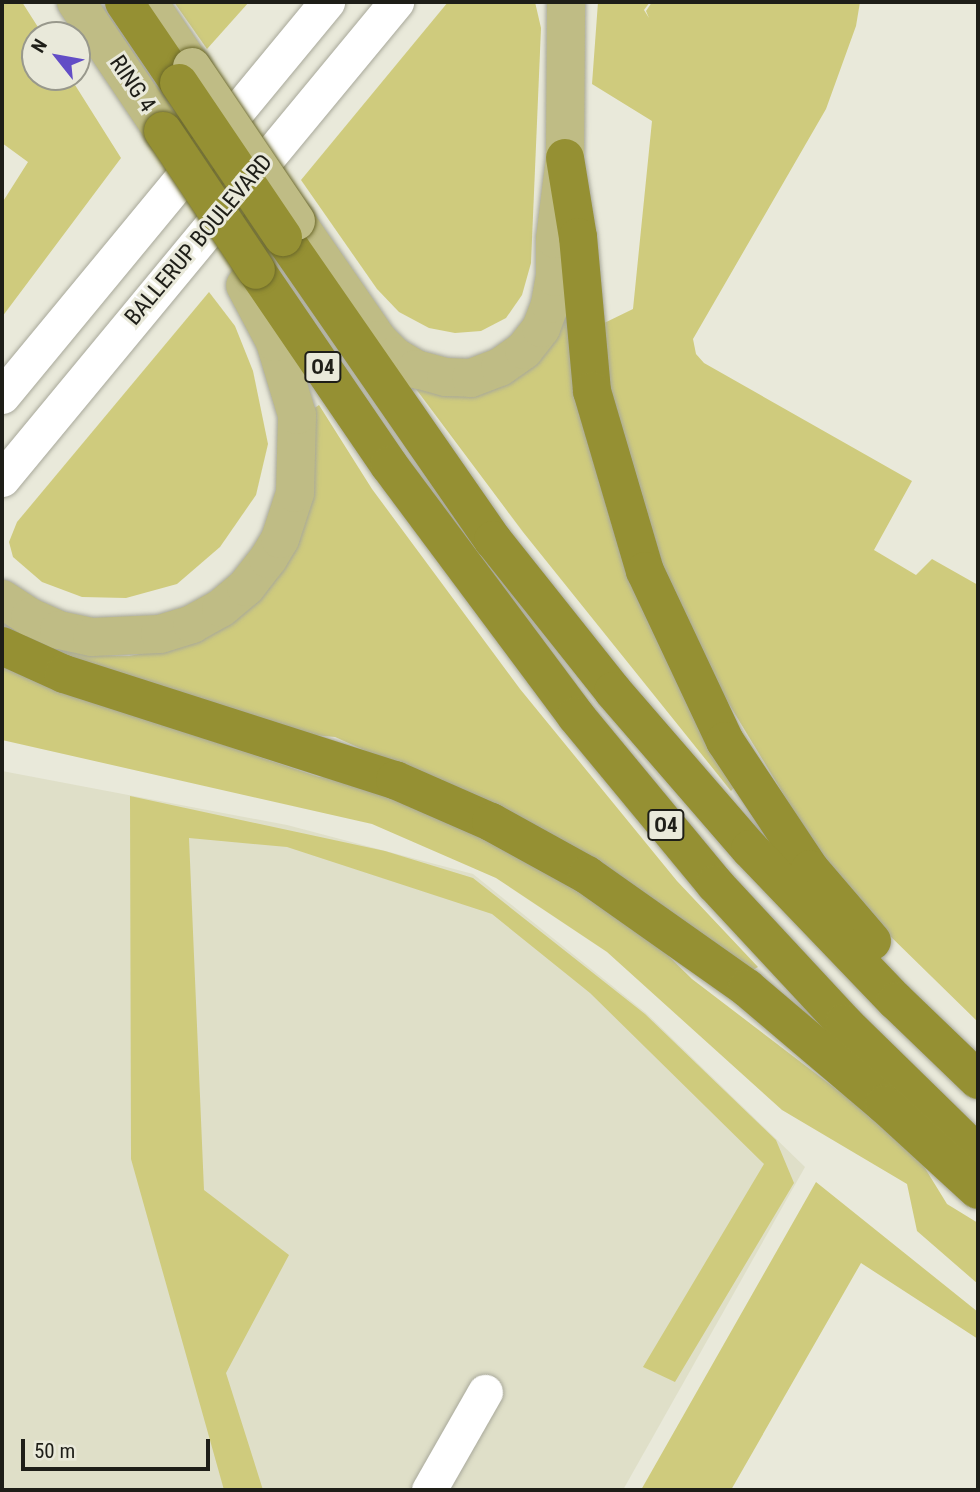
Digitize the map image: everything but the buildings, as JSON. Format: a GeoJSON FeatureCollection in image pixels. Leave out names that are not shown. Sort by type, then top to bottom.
{"type":"FeatureCollection","features":[{"type":"Feature","properties":{"kind":"highway","name":"O4"},"geometry":{"type":"LineString","coordinates":[[124,2],[185,75],[290,229],[463,498],[587,659],[750,849],[896,1001],[978,1080]]}},
{"type":"Feature","properties":{"kind":"highway","name":"O4"},"geometry":{"type":"LineString","coordinates":[[158,123],[251,277],[576,716],[724,894],[844,1023],[978,1154]]}},
{"type":"Feature","properties":{"kind":"highway"},"geometry":{"type":"LineString","coordinates":[[565,158],[578,237],[592,391],[645,570],[725,741],[810,869],[978,1069]]}},
{"type":"Feature","properties":{"kind":"highway"},"geometry":{"type":"LineString","coordinates":[[2,646],[64,674],[395,780],[491,822],[587,875],[747,988],[884,1104],[978,1190]]}},
{"type":"Feature","properties":{"kind":"main road","name":"RING 4"},"geometry":{"type":"LineString","coordinates":[[76,2],[158,123]]}},
{"type":"Feature","properties":{"kind":"main road"},"geometry":{"type":"LineString","coordinates":[[148,2],[185,75]]}},
{"type":"Feature","properties":{"kind":"main road"},"geometry":{"type":"LineString","coordinates":[[290,229],[378,340],[394,356],[416,369],[446,377],[471,378],[500,367],[516,356],[541,328],[550,304],[555,276],[555,239],[565,158],[566,2]]}},
{"type":"Feature","properties":{"kind":"main road"},"geometry":{"type":"LineString","coordinates":[[2,598],[30,617],[81,635],[124,638],[160,634],[192,624],[221,608],[246,587],[268,559],[281,539],[295,493],[297,415],[275,342],[251,277]]}},
{"type":"Feature","properties":{"kind":"street"},"geometry":{"type":"LineString","coordinates":[[2,396],[327,2]]}},
{"type":"Feature","properties":{"kind":"street","name":"BALLERUP BOULEVARD"},"geometry":{"type":"LineString","coordinates":[[2,479],[396,2]]}},
{"type":"Feature","properties":{"kind":"street"},"geometry":{"type":"LineString","coordinates":[[429,1490],[485,1392]]}},
{"type":"Feature","properties":{"kind":"shaded area"},"geometry":{"type":"Polygon","coordinates":[[[2,2],[22,2],[34,21],[21,21],[21,91],[79,91],[121,158],[2,317],[2,203],[28,162],[2,143],[2,2]]]}},
{"type":"Feature","properties":{"kind":"shaded area"},"geometry":{"type":"Polygon","coordinates":[[[174,2],[249,2],[207,49],[174,2]]]}},
{"type":"Feature","properties":{"kind":"shaded area"},"geometry":{"type":"Polygon","coordinates":[[[448,2],[535,2],[541,28],[531,263],[522,295],[506,318],[481,331],[455,333],[429,328],[399,312],[377,289],[301,180],[448,2]]]}},
{"type":"Feature","properties":{"kind":"shaded area"},"geometry":{"type":"Polygon","coordinates":[[[598,2],[650,2],[644,10],[649,18],[646,11],[652,2],[860,2],[856,26],[826,109],[693,339],[696,354],[704,363],[912,481],[874,550],[916,575],[932,559],[978,585],[978,1022],[839,886],[700,656],[628,478],[596,327],[633,309],[652,121],[592,84],[598,2]]]}},
{"type":"Feature","properties":{"kind":"shaded area"},"geometry":{"type":"Polygon","coordinates":[[[209,292],[235,326],[253,371],[268,444],[256,495],[220,547],[177,584],[126,598],[82,597],[42,582],[13,557],[9,542],[17,522],[209,292]]]}},
{"type":"Feature","properties":{"kind":"shaded area"},"geometry":{"type":"Polygon","coordinates":[[[567,300],[739,782],[731,791],[523,532],[416,389],[426,382],[451,388],[567,300]]]}},
{"type":"Feature","properties":{"kind":"shaded area"},"geometry":{"type":"Polygon","coordinates":[[[319,405],[372,489],[520,689],[677,881],[758,967],[748,973],[516,818],[335,737],[291,733],[142,688],[2,627],[2,618],[96,655],[129,656],[150,652],[250,601],[304,415],[319,405]]]}},
{"type":"Feature","properties":{"kind":"shaded area"},"geometry":{"type":"Polygon","coordinates":[[[2,667],[57,689],[319,777],[353,778],[427,803],[613,902],[692,979],[912,1147],[947,1204],[978,1223],[978,1284],[917,1231],[907,1184],[782,1110],[607,952],[496,878],[372,824],[2,740],[2,667]]]}},
{"type":"Feature","properties":{"kind":"shaded area"},"geometry":{"type":"Polygon","coordinates":[[[2,771],[287,825],[473,874],[646,1013],[805,1167],[623,1490],[2,1490],[2,771]]]}},
{"type":"Feature","properties":{"kind":"shaded area"},"geometry":{"type":"Polygon","coordinates":[[[130,796],[385,851],[473,878],[645,1014],[776,1140],[794,1183],[675,1382],[643,1367],[764,1164],[590,993],[492,914],[287,847],[189,838],[204,1190],[289,1255],[226,1373],[263,1490],[224,1490],[131,1159],[130,796]]]}},
{"type":"Feature","properties":{"kind":"shaded area"},"geometry":{"type":"Polygon","coordinates":[[[816,1182],[978,1312],[978,1339],[861,1263],[731,1490],[641,1490],[816,1182]]]}}]}
